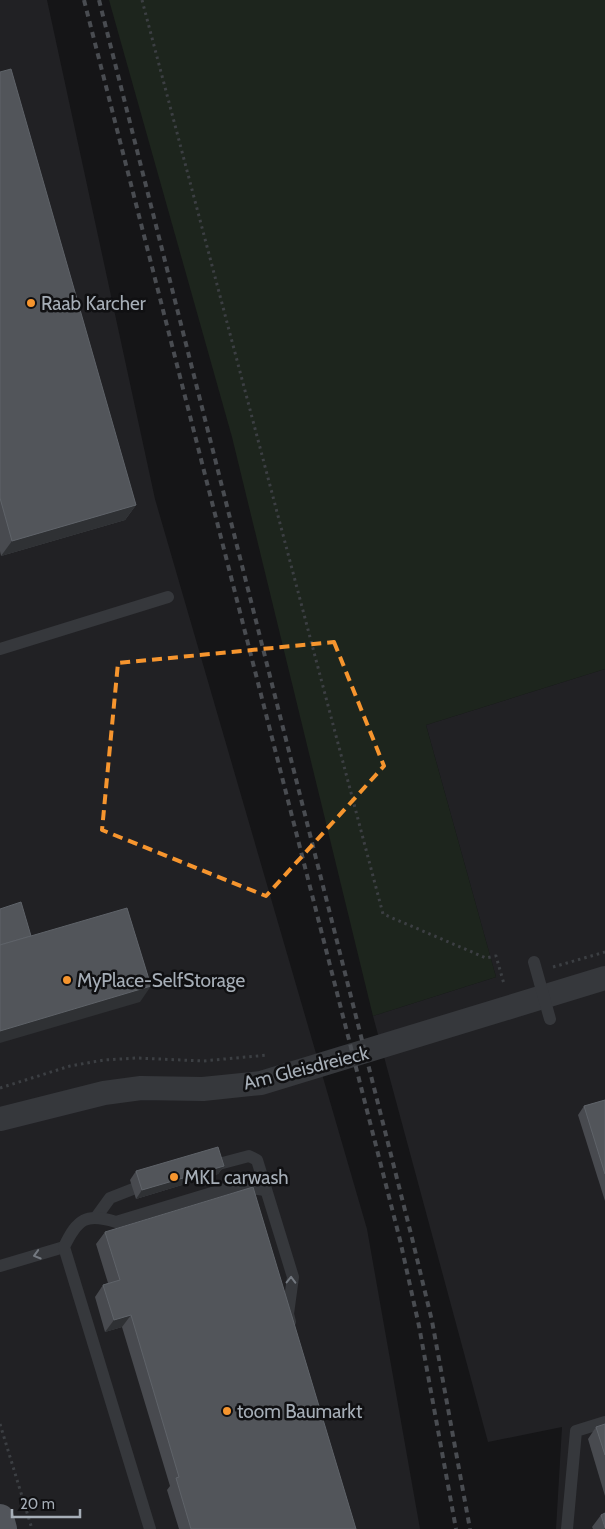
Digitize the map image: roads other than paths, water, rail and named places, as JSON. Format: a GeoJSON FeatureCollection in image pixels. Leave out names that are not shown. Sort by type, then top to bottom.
{"type":"FeatureCollection","features":[{"type":"Feature","properties":{"kind":"main road"},"geometry":{"type":"LineString","coordinates":[[0,1518],[3,1529]]}},
{"type":"Feature","properties":{"kind":"street","name":"Am Gleisdreieck"},"geometry":{"type":"LineString","coordinates":[[0,1119],[104,1093],[141,1088],[203,1089],[261,1083],[605,978]]}},
{"type":"Feature","properties":{"kind":"lane"},"geometry":{"type":"LineString","coordinates":[[0,649],[168,597]]}},
{"type":"Feature","properties":{"kind":"lane"},"geometry":{"type":"LineString","coordinates":[[534,962],[550,1018]]}},
{"type":"Feature","properties":{"kind":"lane"},"geometry":{"type":"LineString","coordinates":[[215,1165],[249,1156],[257,1160],[293,1277],[288,1314],[293,1332]]}},
{"type":"Feature","properties":{"kind":"lane"},"geometry":{"type":"LineString","coordinates":[[97,1216],[116,1222],[236,1186],[265,1190]]}},
{"type":"Feature","properties":{"kind":"lane"},"geometry":{"type":"LineString","coordinates":[[133,1189],[110,1198],[97,1216],[73,1228],[64,1247],[150,1529]]}},
{"type":"Feature","properties":{"kind":"lane"},"geometry":{"type":"LineString","coordinates":[[0,1266],[64,1247]]}},
{"type":"Feature","properties":{"kind":"lane"},"geometry":{"type":"LineString","coordinates":[[567,1529],[576,1431],[605,1422]]}},
{"type":"Feature","properties":{"kind":"railway"},"geometry":{"type":"LineString","coordinates":[[84,0],[400,1240],[419,1326],[456,1529]]}},
{"type":"Feature","properties":{"kind":"railway"},"geometry":{"type":"LineString","coordinates":[[99,0],[412,1238],[432,1321],[470,1529]]}},
{"type":"Feature","properties":{"kind":"place","name":"Raab Karcher"},"geometry":{"type":"Point","coordinates":[31,303]}},
{"type":"Feature","properties":{"kind":"place","name":"MyPlace-SelfStorage"},"geometry":{"type":"Point","coordinates":[67,980]}},
{"type":"Feature","properties":{"kind":"place","name":"MKL carwash"},"geometry":{"type":"Point","coordinates":[174,1177]}},
{"type":"Feature","properties":{"kind":"place","name":"toom Baumarkt"},"geometry":{"type":"Point","coordinates":[227,1411]}}]}
